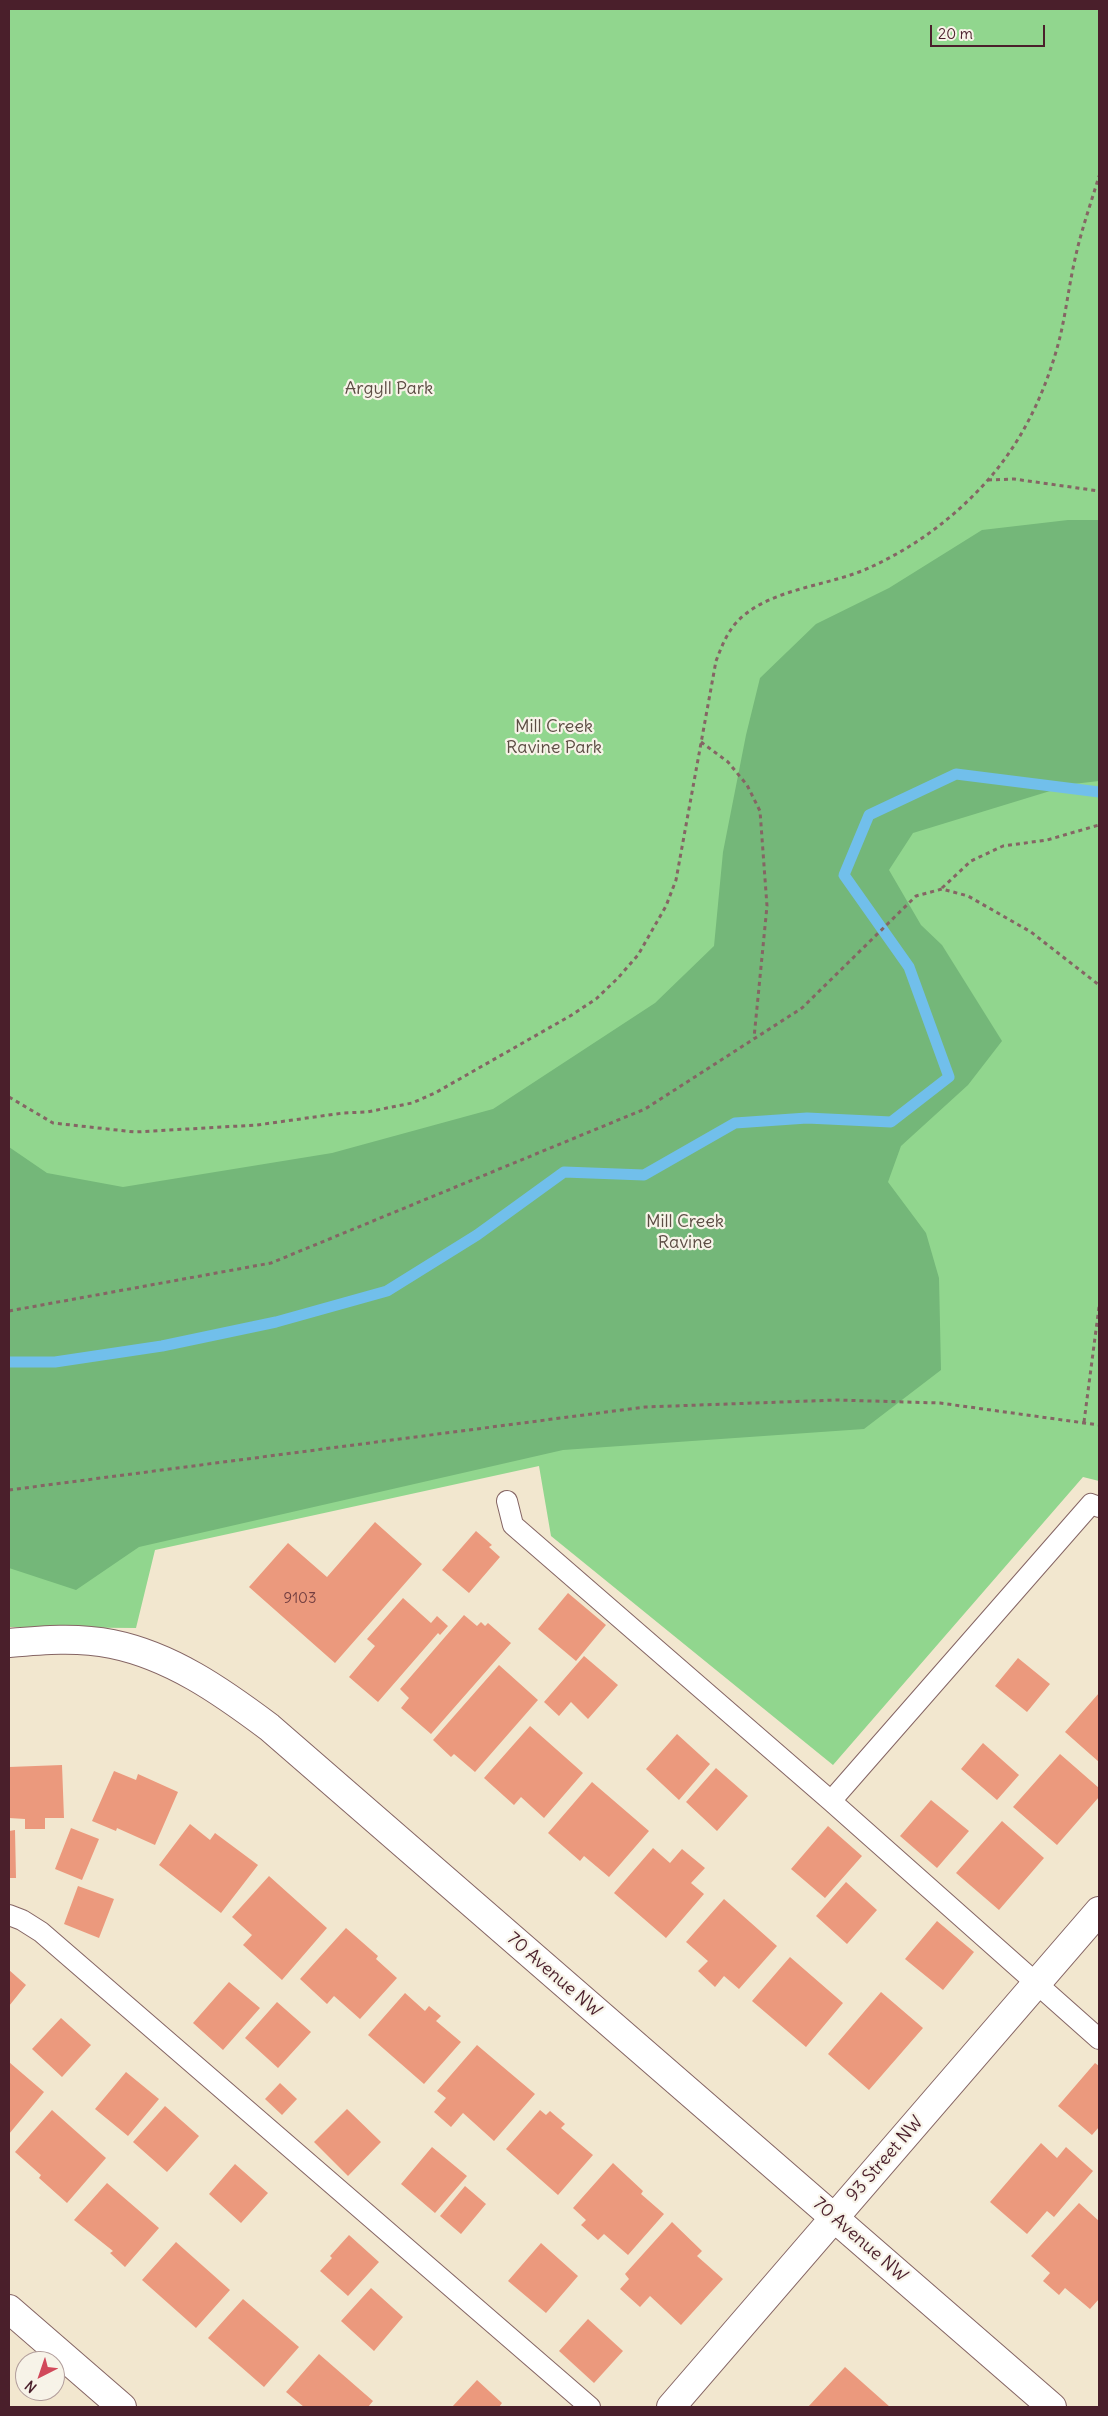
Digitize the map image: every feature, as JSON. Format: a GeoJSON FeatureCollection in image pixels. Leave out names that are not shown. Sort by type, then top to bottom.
{"type":"FeatureCollection","features":[{"type":"Feature","properties":{"kind":"street","name":"70 Avenue NW"},"geometry":{"type":"LineString","coordinates":[[9,1643],[50,1640],[111,1644],[151,1655],[215,1688],[269,1727],[1052,2407]]}},
{"type":"Feature","properties":{"kind":"street","name":"93 Street NW"},"geometry":{"type":"LineString","coordinates":[[671,2407],[1099,1911]]}},
{"type":"Feature","properties":{"kind":"street"},"geometry":{"type":"LineString","coordinates":[[9,2309],[122,2407]]}},
{"type":"Feature","properties":{"kind":"lane"},"geometry":{"type":"LineString","coordinates":[[507,1501],[512,1525],[830,1800],[1099,2039]]}},
{"type":"Feature","properties":{"kind":"lane"},"geometry":{"type":"LineString","coordinates":[[830,1800],[1091,1504],[1099,1507]]}},
{"type":"Feature","properties":{"kind":"lane"},"geometry":{"type":"LineString","coordinates":[[9,1915],[22,1920],[41,1932],[590,2407]]}},
{"type":"Feature","properties":{"kind":"path"},"geometry":{"type":"LineString","coordinates":[[9,1097],[53,1123],[135,1132],[257,1125],[343,1113],[366,1112],[412,1103],[435,1093],[577,1012],[607,988],[638,955],[662,915],[676,880],[716,661],[723,642],[734,624],[747,613],[770,600],[870,568],[903,551],[934,530],[963,506],[988,480],[1022,430],[1048,375],[1060,337],[1075,258],[1099,176]]}},
{"type":"Feature","properties":{"kind":"path"},"geometry":{"type":"LineString","coordinates":[[988,480],[1014,479],[1099,491]]}},
{"type":"Feature","properties":{"kind":"path"},"geometry":{"type":"LineString","coordinates":[[701,742],[718,752],[743,779],[760,811],[768,906],[754,1038]]}},
{"type":"Feature","properties":{"kind":"path"},"geometry":{"type":"LineString","coordinates":[[9,1312],[271,1263],[644,1110],[802,1008],[895,914],[916,896],[942,889],[971,861],[1002,846],[1047,840],[1099,825]]}},
{"type":"Feature","properties":{"kind":"path"},"geometry":{"type":"LineString","coordinates":[[942,889],[968,896],[1031,932],[1099,985]]}},
{"type":"Feature","properties":{"kind":"path"},"geometry":{"type":"LineString","coordinates":[[1084,1422],[1099,1307]]}},
{"type":"Feature","properties":{"kind":"path"},"geometry":{"type":"LineString","coordinates":[[9,1490],[645,1407],[837,1400],[940,1403],[1099,1425]]}},
{"type":"Feature","properties":{"kind":"green space","name":"Mill Creek Ravine Park"},"geometry":{"type":"Polygon","coordinates":[[[9,9],[1099,9],[1099,1481],[1083,1477],[833,1765],[551,1536],[539,1466],[155,1550],[136,1628],[9,1627],[9,9]]]}},
{"type":"Feature","properties":{"kind":"green space","name":"Mill Creek Ravine"},"geometry":{"type":"Polygon","coordinates":[[[1068,520],[1099,520],[1099,781],[1073,784],[913,833],[889,870],[921,925],[942,945],[1002,1041],[968,1085],[901,1146],[888,1182],[926,1233],[939,1278],[941,1370],[864,1429],[563,1450],[139,1547],[76,1590],[9,1568],[9,1147],[47,1173],[123,1187],[332,1153],[493,1109],[655,1003],[714,946],[723,852],[746,735],[760,678],[816,624],[889,588],[982,530],[1068,520]]]}},
{"type":"Feature","properties":{"kind":"building"},"geometry":{"type":"Polygon","coordinates":[[[375,1522],[422,1564],[335,1663],[249,1587],[288,1543],[327,1577],[375,1522]]]}},
{"type":"Feature","properties":{"kind":"building"},"geometry":{"type":"Polygon","coordinates":[[[476,1531],[492,1545],[489,1547],[500,1557],[469,1593],[442,1570],[476,1531]]]}},
{"type":"Feature","properties":{"kind":"building"},"geometry":{"type":"Polygon","coordinates":[[[568,1593],[606,1625],[576,1661],[538,1629],[568,1593]]]}},
{"type":"Feature","properties":{"kind":"building"},"geometry":{"type":"Polygon","coordinates":[[[403,1598],[431,1623],[437,1616],[448,1626],[440,1635],[438,1633],[378,1702],[349,1677],[375,1646],[367,1639],[403,1598]]]}},
{"type":"Feature","properties":{"kind":"building"},"geometry":{"type":"Polygon","coordinates":[[[464,1615],[477,1626],[481,1622],[485,1626],[488,1623],[511,1643],[431,1734],[401,1708],[409,1698],[400,1689],[464,1615]]]}},
{"type":"Feature","properties":{"kind":"building"},"geometry":{"type":"Polygon","coordinates":[[[584,1656],[618,1685],[588,1719],[571,1702],[559,1716],[544,1702],[584,1656]]]}},
{"type":"Feature","properties":{"kind":"building"},"geometry":{"type":"Polygon","coordinates":[[[1018,1658],[1050,1684],[1027,1712],[995,1686],[1018,1658]]]}},
{"type":"Feature","properties":{"kind":"building"},"geometry":{"type":"Polygon","coordinates":[[[499,1665],[538,1700],[475,1772],[454,1754],[451,1757],[433,1740],[499,1665]]]}},
{"type":"Feature","properties":{"kind":"building"},"geometry":{"type":"Polygon","coordinates":[[[1099,1693],[1099,1762],[1065,1732],[1099,1693]]]}},
{"type":"Feature","properties":{"kind":"building"},"geometry":{"type":"Polygon","coordinates":[[[530,1726],[583,1773],[544,1818],[521,1797],[514,1805],[484,1778],[530,1726]]]}},
{"type":"Feature","properties":{"kind":"building"},"geometry":{"type":"Polygon","coordinates":[[[677,1734],[710,1764],[679,1800],[646,1769],[677,1734]]]}},
{"type":"Feature","properties":{"kind":"building"},"geometry":{"type":"Polygon","coordinates":[[[983,1743],[1019,1775],[997,1800],[961,1769],[983,1743]]]}},
{"type":"Feature","properties":{"kind":"building"},"geometry":{"type":"Polygon","coordinates":[[[1060,1754],[1099,1788],[1099,1797],[1057,1845],[1013,1807],[1060,1754]]]}},
{"type":"Feature","properties":{"kind":"building"},"geometry":{"type":"Polygon","coordinates":[[[62,1765],[64,1818],[45,1818],[45,1829],[25,1829],[25,1819],[9,1818],[9,1767],[62,1765]]]}},
{"type":"Feature","properties":{"kind":"building"},"geometry":{"type":"Polygon","coordinates":[[[716,1768],[748,1796],[717,1831],[686,1802],[716,1768]]]}},
{"type":"Feature","properties":{"kind":"building"},"geometry":{"type":"Polygon","coordinates":[[[114,1771],[136,1780],[138,1774],[178,1792],[155,1845],[117,1828],[116,1831],[92,1821],[114,1771]]]}},
{"type":"Feature","properties":{"kind":"building"},"geometry":{"type":"Polygon","coordinates":[[[592,1782],[649,1831],[609,1877],[584,1856],[580,1861],[548,1833],[592,1782]]]}},
{"type":"Feature","properties":{"kind":"building"},"geometry":{"type":"Polygon","coordinates":[[[931,1800],[969,1831],[937,1868],[900,1836],[931,1800]]]}},
{"type":"Feature","properties":{"kind":"building"},"geometry":{"type":"Polygon","coordinates":[[[1002,1821],[1044,1858],[999,1910],[956,1873],[1002,1821]]]}},
{"type":"Feature","properties":{"kind":"building"},"geometry":{"type":"Polygon","coordinates":[[[190,1824],[210,1840],[215,1833],[258,1865],[221,1913],[159,1865],[190,1824]]]}},
{"type":"Feature","properties":{"kind":"building"},"geometry":{"type":"Polygon","coordinates":[[[828,1826],[862,1856],[825,1898],[791,1869],[828,1826]]]}},
{"type":"Feature","properties":{"kind":"building"},"geometry":{"type":"Polygon","coordinates":[[[71,1828],[99,1839],[82,1880],[55,1869],[71,1828]]]}},
{"type":"Feature","properties":{"kind":"building"},"geometry":{"type":"Polygon","coordinates":[[[15,1830],[16,1878],[9,1878],[9,1831],[15,1830]]]}},
{"type":"Feature","properties":{"kind":"building"},"geometry":{"type":"Polygon","coordinates":[[[653,1848],[670,1863],[682,1849],[705,1868],[691,1883],[704,1894],[666,1938],[614,1893],[653,1848]]]}},
{"type":"Feature","properties":{"kind":"building"},"geometry":{"type":"Polygon","coordinates":[[[269,1876],[327,1928],[282,1980],[243,1945],[252,1935],[232,1917],[269,1876]]]}},
{"type":"Feature","properties":{"kind":"building"},"geometry":{"type":"Polygon","coordinates":[[[846,1882],[877,1910],[847,1944],[816,1916],[846,1882]]]}},
{"type":"Feature","properties":{"kind":"building"},"geometry":{"type":"Polygon","coordinates":[[[78,1886],[114,1899],[99,1938],[64,1924],[78,1886]]]}},
{"type":"Feature","properties":{"kind":"building"},"geometry":{"type":"Polygon","coordinates":[[[724,1899],[777,1946],[739,1989],[724,1976],[715,1987],[698,1971],[708,1961],[686,1942],[724,1899]]]}},
{"type":"Feature","properties":{"kind":"building"},"geometry":{"type":"Polygon","coordinates":[[[937,1921],[974,1952],[943,1990],[905,1959],[937,1921]]]}},
{"type":"Feature","properties":{"kind":"building"},"geometry":{"type":"Polygon","coordinates":[[[346,1928],[378,1956],[376,1959],[397,1978],[360,2019],[334,1996],[327,2004],[300,1979],[346,1928]]]}},
{"type":"Feature","properties":{"kind":"building"},"geometry":{"type":"Polygon","coordinates":[[[790,1957],[843,2003],[806,2047],[752,2001],[790,1957]]]}},
{"type":"Feature","properties":{"kind":"building"},"geometry":{"type":"Polygon","coordinates":[[[9,1970],[26,1985],[9,2006],[9,1970]]]}},
{"type":"Feature","properties":{"kind":"building"},"geometry":{"type":"Polygon","coordinates":[[[229,1982],[260,2008],[223,2050],[193,2023],[229,1982]]]}},
{"type":"Feature","properties":{"kind":"building"},"geometry":{"type":"Polygon","coordinates":[[[881,1992],[923,2028],[869,2090],[828,2054],[881,1992]]]}},
{"type":"Feature","properties":{"kind":"building"},"geometry":{"type":"Polygon","coordinates":[[[405,1993],[425,2011],[429,2006],[441,2016],[436,2021],[461,2042],[424,2084],[368,2035],[405,1993]]]}},
{"type":"Feature","properties":{"kind":"building"},"geometry":{"type":"Polygon","coordinates":[[[277,2002],[311,2032],[278,2068],[245,2038],[277,2002]]]}},
{"type":"Feature","properties":{"kind":"building"},"geometry":{"type":"Polygon","coordinates":[[[61,2018],[91,2045],[62,2077],[32,2049],[61,2018]]]}},
{"type":"Feature","properties":{"kind":"building"},"geometry":{"type":"Polygon","coordinates":[[[477,2045],[535,2094],[494,2141],[463,2113],[451,2127],[434,2112],[446,2098],[437,2091],[477,2045]]]}},
{"type":"Feature","properties":{"kind":"building"},"geometry":{"type":"Polygon","coordinates":[[[9,2062],[44,2092],[9,2134],[9,2062]]]}},
{"type":"Feature","properties":{"kind":"building"},"geometry":{"type":"Polygon","coordinates":[[[1095,2063],[1099,2066],[1099,2127],[1092,2135],[1058,2106],[1095,2063]]]}},
{"type":"Feature","properties":{"kind":"building"},"geometry":{"type":"Polygon","coordinates":[[[126,2072],[159,2099],[128,2136],[95,2109],[126,2072]]]}},
{"type":"Feature","properties":{"kind":"building"},"geometry":{"type":"Polygon","coordinates":[[[280,2083],[297,2099],[282,2115],[265,2099],[280,2083]]]}},
{"type":"Feature","properties":{"kind":"building"},"geometry":{"type":"Polygon","coordinates":[[[165,2106],[199,2136],[167,2172],[133,2142],[165,2106]]]}},
{"type":"Feature","properties":{"kind":"building"},"geometry":{"type":"Polygon","coordinates":[[[347,2109],[381,2142],[348,2176],[314,2142],[347,2109]]]}},
{"type":"Feature","properties":{"kind":"building"},"geometry":{"type":"Polygon","coordinates":[[[52,2110],[106,2158],[67,2203],[39,2178],[41,2175],[15,2152],[52,2110]]]}},
{"type":"Feature","properties":{"kind":"building"},"geometry":{"type":"Polygon","coordinates":[[[540,2110],[546,2115],[550,2111],[565,2124],[561,2128],[593,2155],[558,2195],[506,2149],[540,2110]]]}},
{"type":"Feature","properties":{"kind":"building"},"geometry":{"type":"Polygon","coordinates":[[[1041,2143],[1057,2158],[1066,2147],[1093,2171],[1054,2217],[1047,2211],[1027,2234],[990,2202],[1041,2143]]]}},
{"type":"Feature","properties":{"kind":"building"},"geometry":{"type":"Polygon","coordinates":[[[432,2147],[467,2176],[435,2213],[401,2184],[432,2147]]]}},
{"type":"Feature","properties":{"kind":"building"},"geometry":{"type":"Polygon","coordinates":[[[613,2163],[643,2191],[641,2194],[664,2214],[628,2255],[604,2234],[598,2240],[581,2225],[586,2220],[573,2208],[613,2163]]]}},
{"type":"Feature","properties":{"kind":"building"},"geometry":{"type":"Polygon","coordinates":[[[235,2164],[268,2193],[241,2223],[209,2194],[235,2164]]]}},
{"type":"Feature","properties":{"kind":"building"},"geometry":{"type":"Polygon","coordinates":[[[107,2183],[159,2228],[125,2267],[110,2253],[113,2251],[74,2220],[107,2183]]]}},
{"type":"Feature","properties":{"kind":"building"},"geometry":{"type":"Polygon","coordinates":[[[465,2186],[486,2204],[461,2234],[440,2216],[465,2186]]]}},
{"type":"Feature","properties":{"kind":"building"},"geometry":{"type":"Polygon","coordinates":[[[1079,2203],[1099,2221],[1099,2299],[1090,2309],[1065,2288],[1059,2295],[1043,2281],[1050,2273],[1031,2256],[1079,2203]]]}},
{"type":"Feature","properties":{"kind":"building"},"geometry":{"type":"Polygon","coordinates":[[[672,2222],[702,2251],[697,2256],[723,2279],[681,2325],[650,2296],[640,2307],[620,2289],[629,2279],[625,2274],[672,2222]]]}},
{"type":"Feature","properties":{"kind":"building"},"geometry":{"type":"Polygon","coordinates":[[[349,2235],[379,2262],[348,2296],[320,2271],[332,2258],[330,2256],[349,2235]]]}},
{"type":"Feature","properties":{"kind":"building"},"geometry":{"type":"Polygon","coordinates":[[[176,2242],[230,2290],[196,2328],[142,2280],[176,2242]]]}},
{"type":"Feature","properties":{"kind":"building"},"geometry":{"type":"Polygon","coordinates":[[[541,2243],[578,2276],[546,2313],[508,2281],[541,2243]]]}},
{"type":"Feature","properties":{"kind":"building"},"geometry":{"type":"Polygon","coordinates":[[[371,2288],[403,2317],[374,2351],[341,2321],[371,2288]]]}},
{"type":"Feature","properties":{"kind":"building"},"geometry":{"type":"Polygon","coordinates":[[[243,2299],[299,2347],[264,2387],[208,2338],[243,2299]]]}},
{"type":"Feature","properties":{"kind":"building"},"geometry":{"type":"Polygon","coordinates":[[[588,2319],[623,2351],[594,2383],[559,2351],[588,2319]]]}},
{"type":"Feature","properties":{"kind":"building"},"geometry":{"type":"Polygon","coordinates":[[[319,2354],[373,2401],[368,2407],[304,2407],[286,2392],[319,2354]]]}},
{"type":"Feature","properties":{"kind":"building"},"geometry":{"type":"Polygon","coordinates":[[[845,2367],[890,2407],[808,2407],[845,2367]]]}},
{"type":"Feature","properties":{"kind":"building"},"geometry":{"type":"Polygon","coordinates":[[[477,2380],[502,2403],[499,2407],[452,2407],[477,2380]]]}},
{"type":"Feature","properties":{"kind":"waterway"},"geometry":{"type":"LineString","coordinates":[[9,1362],[55,1362],[162,1346],[276,1322],[387,1291],[477,1235],[564,1172],[644,1175],[735,1123],[807,1118],[891,1122],[949,1077],[909,967],[844,875],[869,815],[956,774],[1099,792]]}},
{"type":"Feature","properties":{"kind":"park label","name":"Argyll Park"},"geometry":{"type":"Point","coordinates":[389,389]}}]}
